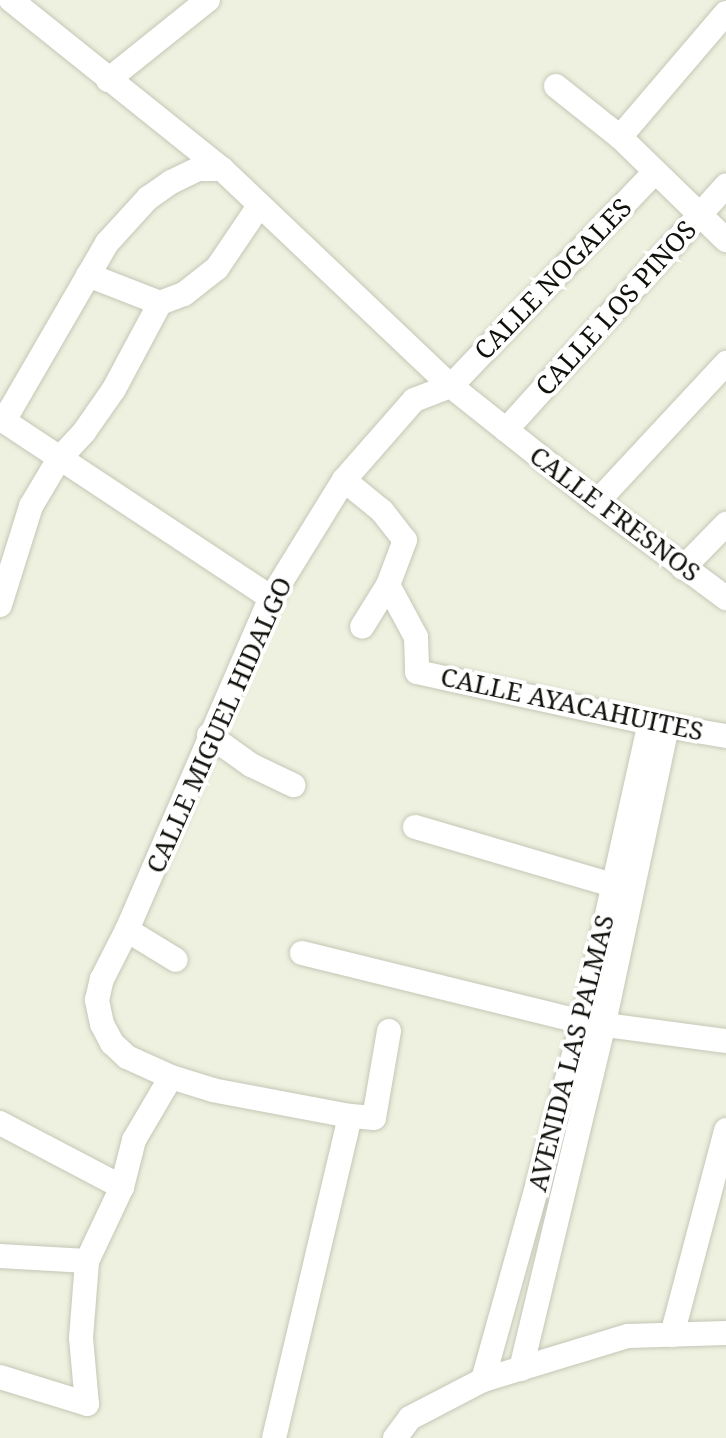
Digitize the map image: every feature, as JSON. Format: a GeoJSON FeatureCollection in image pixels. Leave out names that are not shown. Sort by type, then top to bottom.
{"type":"FeatureCollection","features":[{"type":"Feature","properties":{"kind":"street","name":"CALLE FRESNOS"},"geometry":{"type":"LineString","coordinates":[[11,0],[222,169],[451,386],[597,502],[726,598]]}},
{"type":"Feature","properties":{"kind":"street"},"geometry":{"type":"LineString","coordinates":[[108,80],[203,2]]}},
{"type":"Feature","properties":{"kind":"street"},"geometry":{"type":"LineString","coordinates":[[620,137],[726,13]]}},
{"type":"Feature","properties":{"kind":"street"},"geometry":{"type":"LineString","coordinates":[[556,86],[620,137],[726,240]]}},
{"type":"Feature","properties":{"kind":"street"},"geometry":{"type":"LineString","coordinates":[[222,169],[198,169],[148,198],[107,243],[4,421],[271,598]]}},
{"type":"Feature","properties":{"kind":"street","name":"CALLE NOGALES"},"geometry":{"type":"LineString","coordinates":[[451,386],[655,172]]}},
{"type":"Feature","properties":{"kind":"street","name":"CALLE LOS PINOS"},"geometry":{"type":"LineString","coordinates":[[506,430],[726,186]]}},
{"type":"Feature","properties":{"kind":"street"},"geometry":{"type":"LineString","coordinates":[[0,605],[31,506],[59,459],[84,432],[114,389],[160,303],[184,294],[217,268],[259,206]]}},
{"type":"Feature","properties":{"kind":"street"},"geometry":{"type":"LineString","coordinates":[[88,275],[160,303]]}},
{"type":"Feature","properties":{"kind":"street"},"geometry":{"type":"LineString","coordinates":[[597,502],[726,363]]}},
{"type":"Feature","properties":{"kind":"street","name":"CALLE MIGUEL HIDALGO"},"geometry":{"type":"LineString","coordinates":[[171,1077],[127,1057],[112,1043],[102,1024],[97,1000],[100,989],[271,598],[344,480],[414,400],[451,386]]}},
{"type":"Feature","properties":{"kind":"street"},"geometry":{"type":"LineString","coordinates":[[344,480],[382,511],[405,540],[388,585],[362,627]]}},
{"type":"Feature","properties":{"kind":"street"},"geometry":{"type":"LineString","coordinates":[[683,568],[726,524]]}},
{"type":"Feature","properties":{"kind":"street","name":"CALLE AYACAHUITES"},"geometry":{"type":"LineString","coordinates":[[388,585],[416,637],[417,672],[726,736]]}},
{"type":"Feature","properties":{"kind":"street","name":"AVENIDA LAS PALMAS"},"geometry":{"type":"LineString","coordinates":[[483,1380],[594,1023],[658,724]]}},
{"type":"Feature","properties":{"kind":"street"},"geometry":{"type":"LineString","coordinates":[[209,735],[251,765],[293,785]]}},
{"type":"Feature","properties":{"kind":"street"},"geometry":{"type":"LineString","coordinates":[[415,827],[623,888]]}},
{"type":"Feature","properties":{"kind":"street"},"geometry":{"type":"LineString","coordinates":[[127,930],[176,960]]}},
{"type":"Feature","properties":{"kind":"street"},"geometry":{"type":"LineString","coordinates":[[302,953],[594,1023],[726,1041]]}},
{"type":"Feature","properties":{"kind":"street"},"geometry":{"type":"LineString","coordinates":[[521,1369],[594,1023]]}},
{"type":"Feature","properties":{"kind":"street"},"geometry":{"type":"LineString","coordinates":[[0,1377],[87,1404],[81,1338],[87,1261],[122,1187],[134,1140],[171,1077],[213,1090],[374,1118],[389,1031]]}},
{"type":"Feature","properties":{"kind":"street"},"geometry":{"type":"LineString","coordinates":[[274,1438],[350,1116]]}},
{"type":"Feature","properties":{"kind":"street"},"geometry":{"type":"LineString","coordinates":[[0,1123],[122,1187]]}},
{"type":"Feature","properties":{"kind":"street"},"geometry":{"type":"LineString","coordinates":[[672,1335],[726,1130]]}},
{"type":"Feature","properties":{"kind":"street"},"geometry":{"type":"LineString","coordinates":[[0,1256],[87,1261]]}},
{"type":"Feature","properties":{"kind":"street"},"geometry":{"type":"LineString","coordinates":[[395,1438],[410,1418],[483,1380],[628,1336],[726,1333]]}}]}
